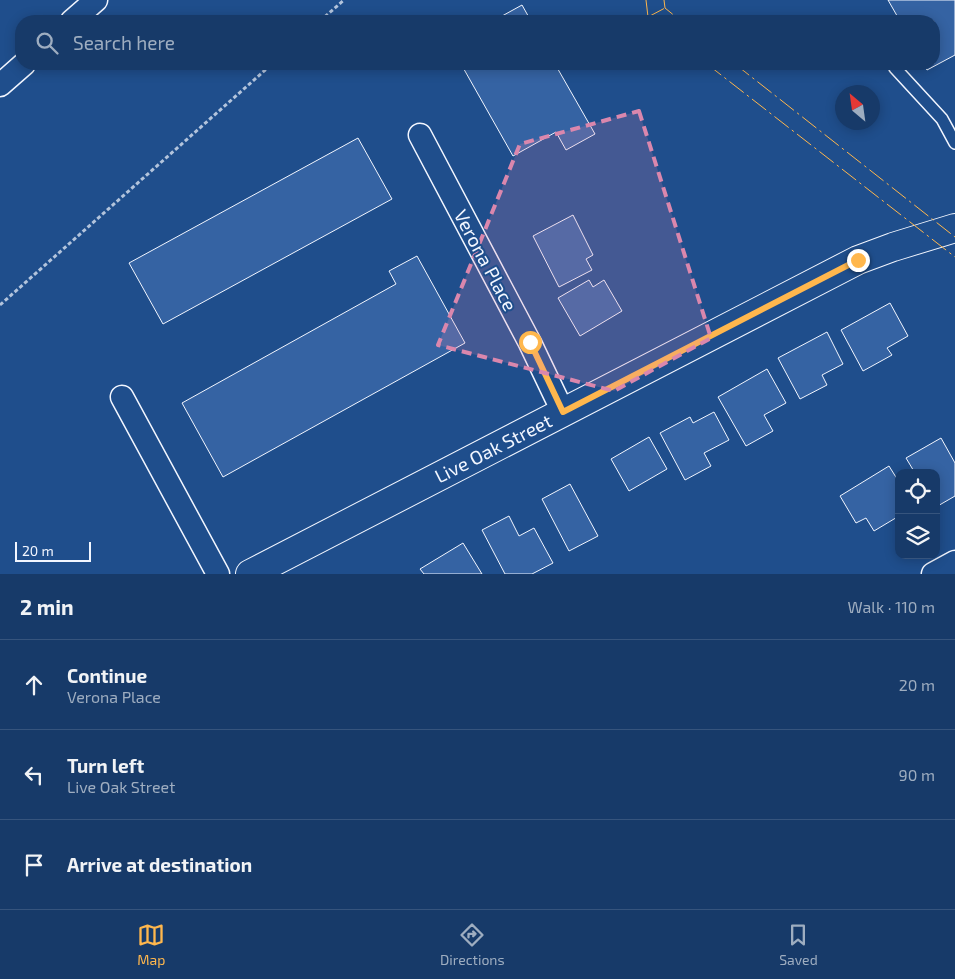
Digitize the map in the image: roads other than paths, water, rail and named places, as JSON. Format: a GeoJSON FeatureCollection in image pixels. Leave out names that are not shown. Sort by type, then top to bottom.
{"type":"FeatureCollection","features":[{"type":"Feature","properties":{"kind":"street"},"geometry":{"type":"LineString","coordinates":[[79,15],[96,0]]}},
{"type":"Feature","properties":{"kind":"street"},"geometry":{"type":"LineString","coordinates":[[0,85],[17,70]]}},
{"type":"Feature","properties":{"kind":"street","name":"Verona Place"},"geometry":{"type":"LineString","coordinates":[[420,135],[530,342],[563,412]]}},
{"type":"Feature","properties":{"kind":"street","name":"Live Oak Street"},"geometry":{"type":"LineString","coordinates":[[250,574],[858,260],[955,228]]}},
{"type":"Feature","properties":{"kind":"street"},"geometry":{"type":"LineString","coordinates":[[122,397],[218,574]]}},
{"type":"Feature","properties":{"kind":"street"},"geometry":{"type":"LineString","coordinates":[[933,574],[955,562]]}},
{"type":"Feature","properties":{"kind":"lane"},"geometry":{"type":"LineString","coordinates":[[896,70],[942,119],[955,143]]}}]}
